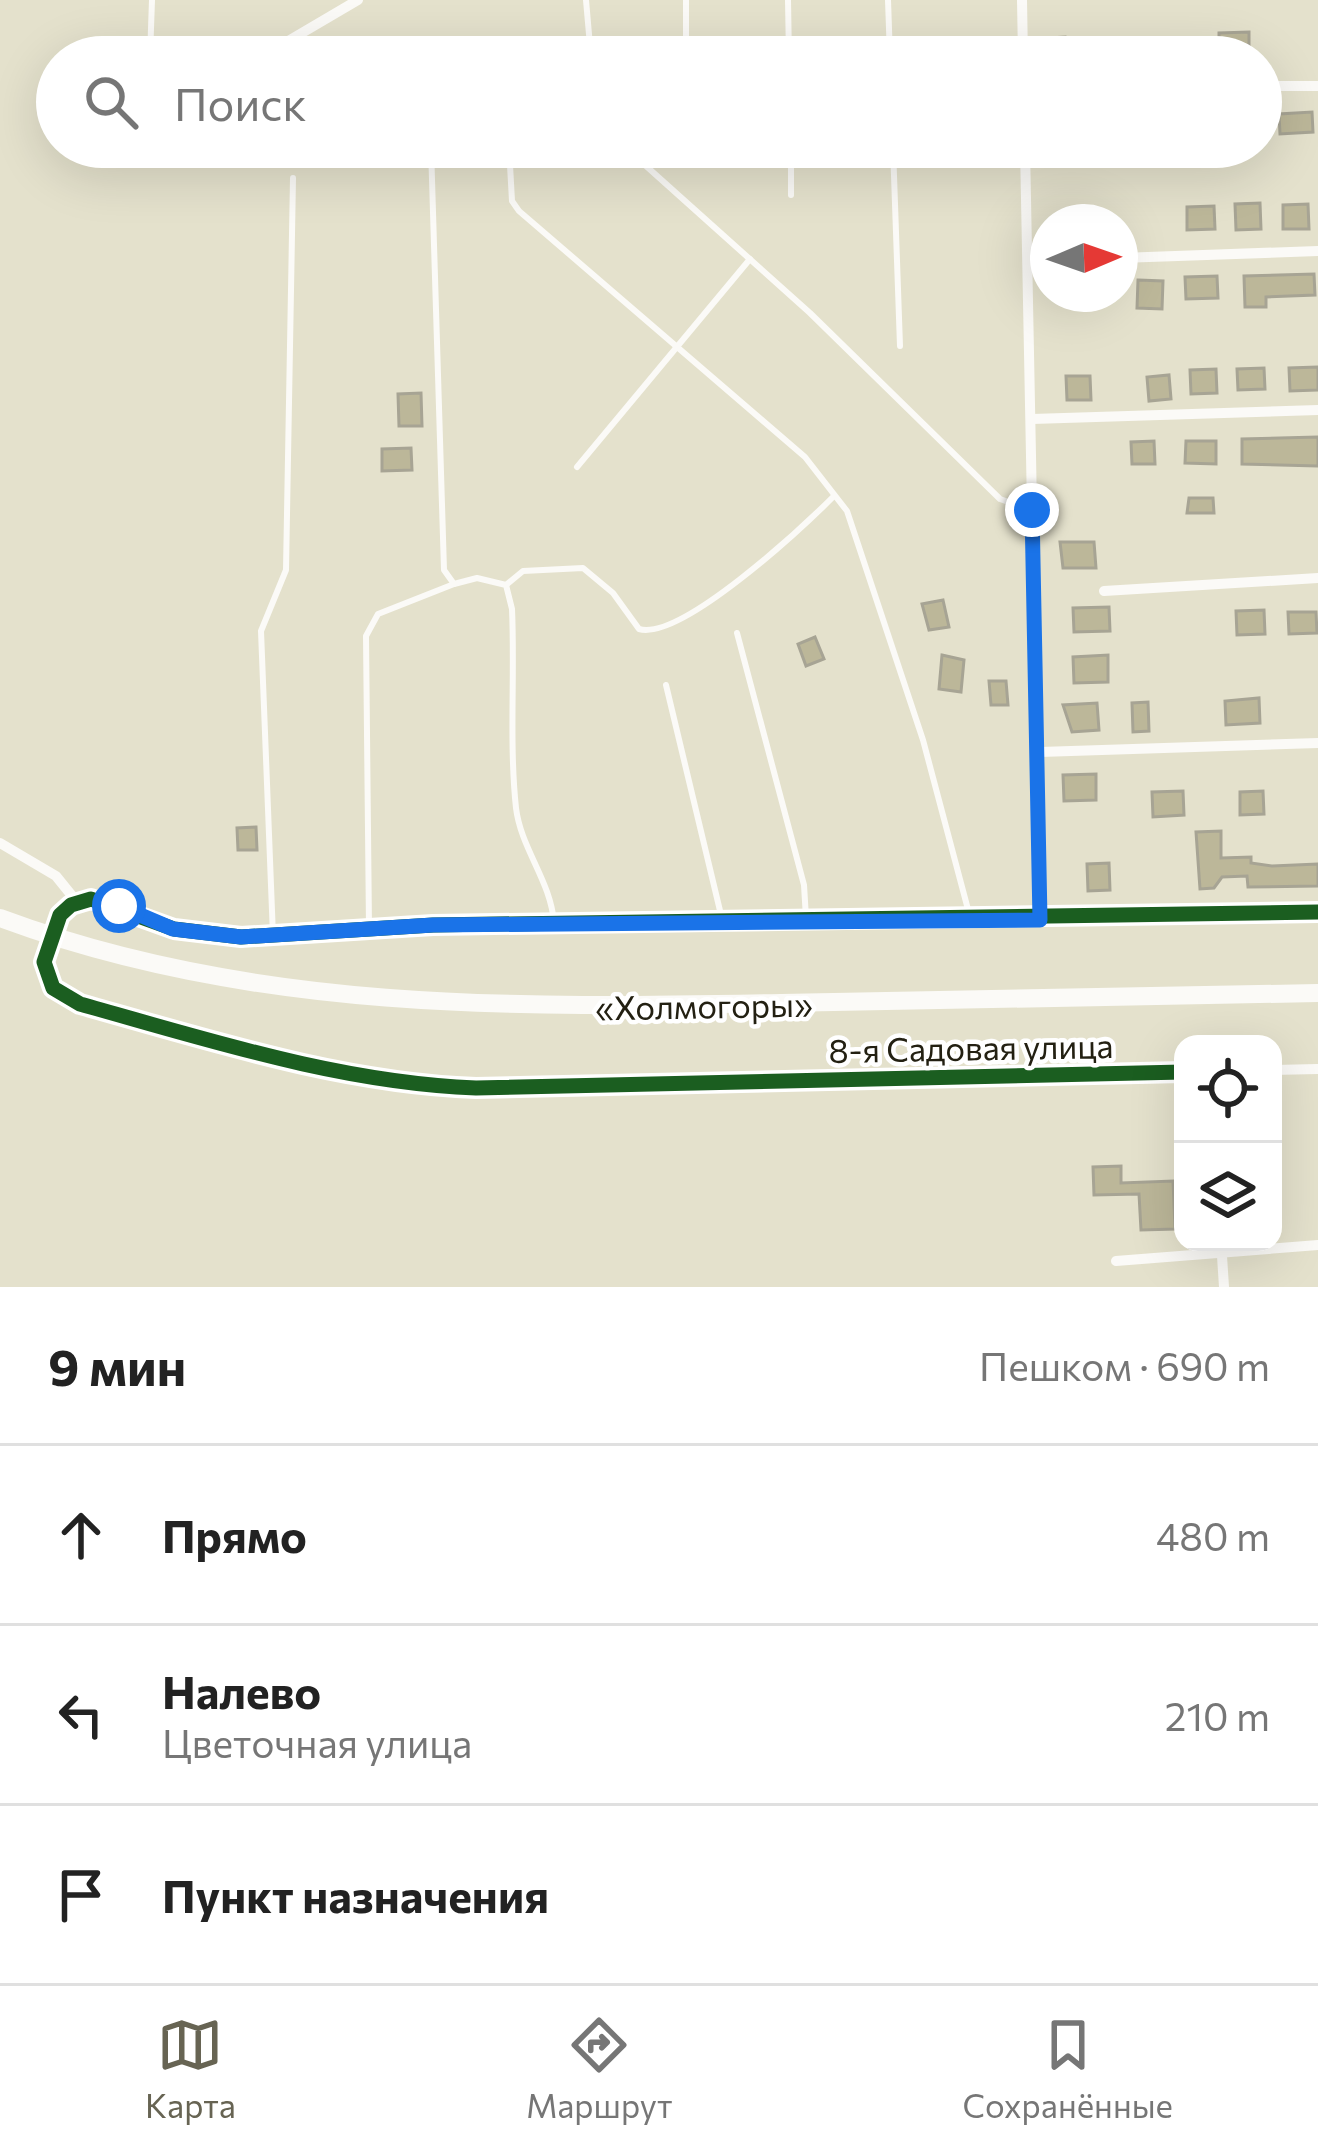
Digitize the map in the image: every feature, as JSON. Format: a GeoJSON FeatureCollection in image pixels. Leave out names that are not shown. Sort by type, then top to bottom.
{"type":"FeatureCollection","features":[{"type":"Feature","properties":{"kind":"highway","name":"«Холмогоры»"},"geometry":{"type":"LineString","coordinates":[[2,918],[95,949],[286,988],[473,1006],[1318,993]]}},
{"type":"Feature","properties":{"kind":"street"},"geometry":{"type":"LineString","coordinates":[[297,36],[358,0]]}},
{"type":"Feature","properties":{"kind":"street"},"geometry":{"type":"LineString","coordinates":[[1022,0],[1023,36]]}},
{"type":"Feature","properties":{"kind":"street"},"geometry":{"type":"LineString","coordinates":[[1282,86],[1318,86]]}},
{"type":"Feature","properties":{"kind":"street"},"geometry":{"type":"LineString","coordinates":[[1026,168],[1040,920]]}},
{"type":"Feature","properties":{"kind":"street"},"geometry":{"type":"LineString","coordinates":[[1138,257],[1318,251]]}},
{"type":"Feature","properties":{"kind":"street"},"geometry":{"type":"LineString","coordinates":[[1032,419],[1318,410]]}},
{"type":"Feature","properties":{"kind":"street"},"geometry":{"type":"LineString","coordinates":[[1104,590],[1318,578]]}},
{"type":"Feature","properties":{"kind":"street"},"geometry":{"type":"LineString","coordinates":[[1040,752],[1318,743]]}},
{"type":"Feature","properties":{"kind":"street"},"geometry":{"type":"LineString","coordinates":[[0,843],[56,876],[77,902],[108,902],[157,925],[196,933],[273,936],[554,923],[1040,920],[1318,912]]}},
{"type":"Feature","properties":{"kind":"street","name":"8-я Садовая улица"},"geometry":{"type":"LineString","coordinates":[[77,902],[60,916],[45,953],[48,981],[67,998],[306,1064],[415,1084],[1174,1072]]}},
{"type":"Feature","properties":{"kind":"street"},"geometry":{"type":"LineString","coordinates":[[1282,1070],[1318,1069]]}},
{"type":"Feature","properties":{"kind":"street"},"geometry":{"type":"LineString","coordinates":[[1116,1261],[1318,1246]]}},
{"type":"Feature","properties":{"kind":"street"},"geometry":{"type":"LineString","coordinates":[[1222,1256],[1224,1287]]}},
{"type":"Feature","properties":{"kind":"lane"},"geometry":{"type":"LineString","coordinates":[[151,36],[152,0]]}},
{"type":"Feature","properties":{"kind":"lane"},"geometry":{"type":"LineString","coordinates":[[586,0],[589,36]]}},
{"type":"Feature","properties":{"kind":"lane"},"geometry":{"type":"LineString","coordinates":[[686,0],[686,36]]}},
{"type":"Feature","properties":{"kind":"lane"},"geometry":{"type":"LineString","coordinates":[[788,0],[789,36]]}},
{"type":"Feature","properties":{"kind":"lane"},"geometry":{"type":"LineString","coordinates":[[888,0],[889,36]]}},
{"type":"Feature","properties":{"kind":"lane"},"geometry":{"type":"LineString","coordinates":[[431,168],[436,443],[444,570],[454,584]]}},
{"type":"Feature","properties":{"kind":"lane"},"geometry":{"type":"LineString","coordinates":[[510,168],[512,201],[519,211],[806,457],[848,511],[923,740],[971,920]]}},
{"type":"Feature","properties":{"kind":"lane"},"geometry":{"type":"LineString","coordinates":[[648,168],[1000,499],[1032,510]]}},
{"type":"Feature","properties":{"kind":"lane"},"geometry":{"type":"LineString","coordinates":[[790,168],[791,195]]}},
{"type":"Feature","properties":{"kind":"lane"},"geometry":{"type":"LineString","coordinates":[[894,168],[900,346]]}},
{"type":"Feature","properties":{"kind":"lane"},"geometry":{"type":"LineString","coordinates":[[273,936],[262,632],[265,612],[286,569],[293,178]]}},
{"type":"Feature","properties":{"kind":"lane"},"geometry":{"type":"LineString","coordinates":[[577,467],[750,259]]}},
{"type":"Feature","properties":{"kind":"lane"},"geometry":{"type":"LineString","coordinates":[[506,585],[523,571],[583,568],[613,593],[639,629],[662,632],[743,576],[836,494]]}},
{"type":"Feature","properties":{"kind":"lane"},"geometry":{"type":"LineString","coordinates":[[369,928],[366,635],[378,614],[454,584],[477,578],[506,585]]}},
{"type":"Feature","properties":{"kind":"lane"},"geometry":{"type":"LineString","coordinates":[[506,585],[512,609],[516,806],[554,923]]}},
{"type":"Feature","properties":{"kind":"lane"},"geometry":{"type":"LineString","coordinates":[[737,633],[804,885],[806,922]]}},
{"type":"Feature","properties":{"kind":"lane"},"geometry":{"type":"LineString","coordinates":[[666,685],[723,923]]}},
{"type":"Feature","properties":{"kind":"building"},"geometry":{"type":"Polygon","coordinates":[[[1249,32],[1249,36],[1219,36],[1249,32]]]}},
{"type":"Feature","properties":{"kind":"building"},"geometry":{"type":"Polygon","coordinates":[[[1312,112],[1313,132],[1282,134],[1282,114],[1312,112]]]}},
{"type":"Feature","properties":{"kind":"building"},"geometry":{"type":"Polygon","coordinates":[[[1260,203],[1261,229],[1236,230],[1235,204],[1260,203]]]}},
{"type":"Feature","properties":{"kind":"building"},"geometry":{"type":"Polygon","coordinates":[[[1308,204],[1309,229],[1283,229],[1283,205],[1308,204]]]}},
{"type":"Feature","properties":{"kind":"building"},"geometry":{"type":"Polygon","coordinates":[[[1214,206],[1215,229],[1187,230],[1187,207],[1214,206]]]}},
{"type":"Feature","properties":{"kind":"building"},"geometry":{"type":"Polygon","coordinates":[[[1314,274],[1315,295],[1266,297],[1266,307],[1245,307],[1244,276],[1314,274]]]}},
{"type":"Feature","properties":{"kind":"building"},"geometry":{"type":"Polygon","coordinates":[[[1217,276],[1218,298],[1186,299],[1185,277],[1217,276]]]}},
{"type":"Feature","properties":{"kind":"building"},"geometry":{"type":"Polygon","coordinates":[[[1138,280],[1163,281],[1162,309],[1138,308],[1138,280]]]}},
{"type":"Feature","properties":{"kind":"building"},"geometry":{"type":"Polygon","coordinates":[[[1318,367],[1318,390],[1290,391],[1289,368],[1318,367]]]}},
{"type":"Feature","properties":{"kind":"building"},"geometry":{"type":"Polygon","coordinates":[[[1264,368],[1265,389],[1238,390],[1237,369],[1264,368]]]}},
{"type":"Feature","properties":{"kind":"building"},"geometry":{"type":"Polygon","coordinates":[[[1216,369],[1217,393],[1191,394],[1190,370],[1216,369]]]}},
{"type":"Feature","properties":{"kind":"building"},"geometry":{"type":"Polygon","coordinates":[[[1169,375],[1171,399],[1149,401],[1147,377],[1169,375]]]}},
{"type":"Feature","properties":{"kind":"building"},"geometry":{"type":"Polygon","coordinates":[[[1066,376],[1090,376],[1091,400],[1067,400],[1066,376]]]}},
{"type":"Feature","properties":{"kind":"building"},"geometry":{"type":"Polygon","coordinates":[[[421,393],[422,426],[399,426],[398,394],[421,393]]]}},
{"type":"Feature","properties":{"kind":"building"},"geometry":{"type":"Polygon","coordinates":[[[1318,437],[1318,466],[1242,464],[1242,439],[1318,437]]]}},
{"type":"Feature","properties":{"kind":"building"},"geometry":{"type":"Polygon","coordinates":[[[1154,441],[1155,464],[1132,464],[1131,442],[1154,441]]]}},
{"type":"Feature","properties":{"kind":"building"},"geometry":{"type":"Polygon","coordinates":[[[1186,441],[1216,441],[1216,464],[1185,463],[1186,441]]]}},
{"type":"Feature","properties":{"kind":"building"},"geometry":{"type":"Polygon","coordinates":[[[411,448],[412,470],[382,471],[382,449],[411,448]]]}},
{"type":"Feature","properties":{"kind":"building"},"geometry":{"type":"Polygon","coordinates":[[[1189,498],[1213,498],[1214,513],[1187,513],[1189,498]]]}},
{"type":"Feature","properties":{"kind":"building"},"geometry":{"type":"Polygon","coordinates":[[[1060,542],[1094,542],[1096,568],[1063,568],[1060,542]]]}},
{"type":"Feature","properties":{"kind":"building"},"geometry":{"type":"Polygon","coordinates":[[[943,600],[949,627],[929,630],[922,604],[943,600]]]}},
{"type":"Feature","properties":{"kind":"building"},"geometry":{"type":"Polygon","coordinates":[[[1109,607],[1110,631],[1074,632],[1073,608],[1109,607]]]}},
{"type":"Feature","properties":{"kind":"building"},"geometry":{"type":"Polygon","coordinates":[[[1264,610],[1265,634],[1237,635],[1236,611],[1264,610]]]}},
{"type":"Feature","properties":{"kind":"building"},"geometry":{"type":"Polygon","coordinates":[[[1288,612],[1316,612],[1317,633],[1289,634],[1288,612]]]}},
{"type":"Feature","properties":{"kind":"building"},"geometry":{"type":"Polygon","coordinates":[[[815,637],[824,659],[806,666],[798,644],[815,637]]]}},
{"type":"Feature","properties":{"kind":"building"},"geometry":{"type":"Polygon","coordinates":[[[942,655],[964,660],[961,692],[939,689],[942,655]]]}},
{"type":"Feature","properties":{"kind":"building"},"geometry":{"type":"Polygon","coordinates":[[[1108,655],[1108,682],[1074,683],[1073,657],[1108,655]]]}},
{"type":"Feature","properties":{"kind":"building"},"geometry":{"type":"Polygon","coordinates":[[[989,681],[1006,681],[1008,705],[991,705],[989,681]]]}},
{"type":"Feature","properties":{"kind":"building"},"geometry":{"type":"Polygon","coordinates":[[[1259,698],[1260,723],[1226,725],[1225,701],[1259,698]]]}},
{"type":"Feature","properties":{"kind":"building"},"geometry":{"type":"Polygon","coordinates":[[[1148,702],[1149,731],[1133,732],[1132,703],[1148,702]]]}},
{"type":"Feature","properties":{"kind":"building"},"geometry":{"type":"Polygon","coordinates":[[[1097,703],[1099,730],[1072,732],[1063,705],[1097,703]]]}},
{"type":"Feature","properties":{"kind":"building"},"geometry":{"type":"Polygon","coordinates":[[[1096,774],[1096,800],[1064,801],[1063,775],[1096,774]]]}},
{"type":"Feature","properties":{"kind":"building"},"geometry":{"type":"Polygon","coordinates":[[[1183,791],[1184,815],[1153,817],[1152,792],[1183,791]]]}},
{"type":"Feature","properties":{"kind":"building"},"geometry":{"type":"Polygon","coordinates":[[[1263,791],[1264,814],[1240,815],[1240,792],[1263,791]]]}},
{"type":"Feature","properties":{"kind":"building"},"geometry":{"type":"Polygon","coordinates":[[[256,827],[257,850],[238,850],[237,828],[256,827]]]}},
{"type":"Feature","properties":{"kind":"building"},"geometry":{"type":"Polygon","coordinates":[[[1221,831],[1221,858],[1251,857],[1251,863],[1272,866],[1318,864],[1318,886],[1248,887],[1247,876],[1222,877],[1214,888],[1200,889],[1196,832],[1221,831]]]}},
{"type":"Feature","properties":{"kind":"building"},"geometry":{"type":"Polygon","coordinates":[[[1109,863],[1110,890],[1088,891],[1087,864],[1109,863]]]}},
{"type":"Feature","properties":{"kind":"building"},"geometry":{"type":"Polygon","coordinates":[[[1121,1166],[1121,1183],[1173,1181],[1174,1229],[1141,1230],[1139,1194],[1094,1195],[1093,1167],[1121,1166]]]}},
{"type":"Feature","properties":{"kind":"cycle path"},"geometry":{"type":"LineString","coordinates":[[1174,1072],[476,1088],[426,1084],[276,1058],[80,1004],[53,988],[44,962],[60,915],[71,905],[91,899],[174,929],[241,937],[433,925],[1318,912]]}},
{"type":"Feature","properties":{"kind":"route"},"geometry":{"type":"LineString","coordinates":[[119,906],[157,925],[241,937],[433,925],[1040,920],[1032,510]]}}]}
